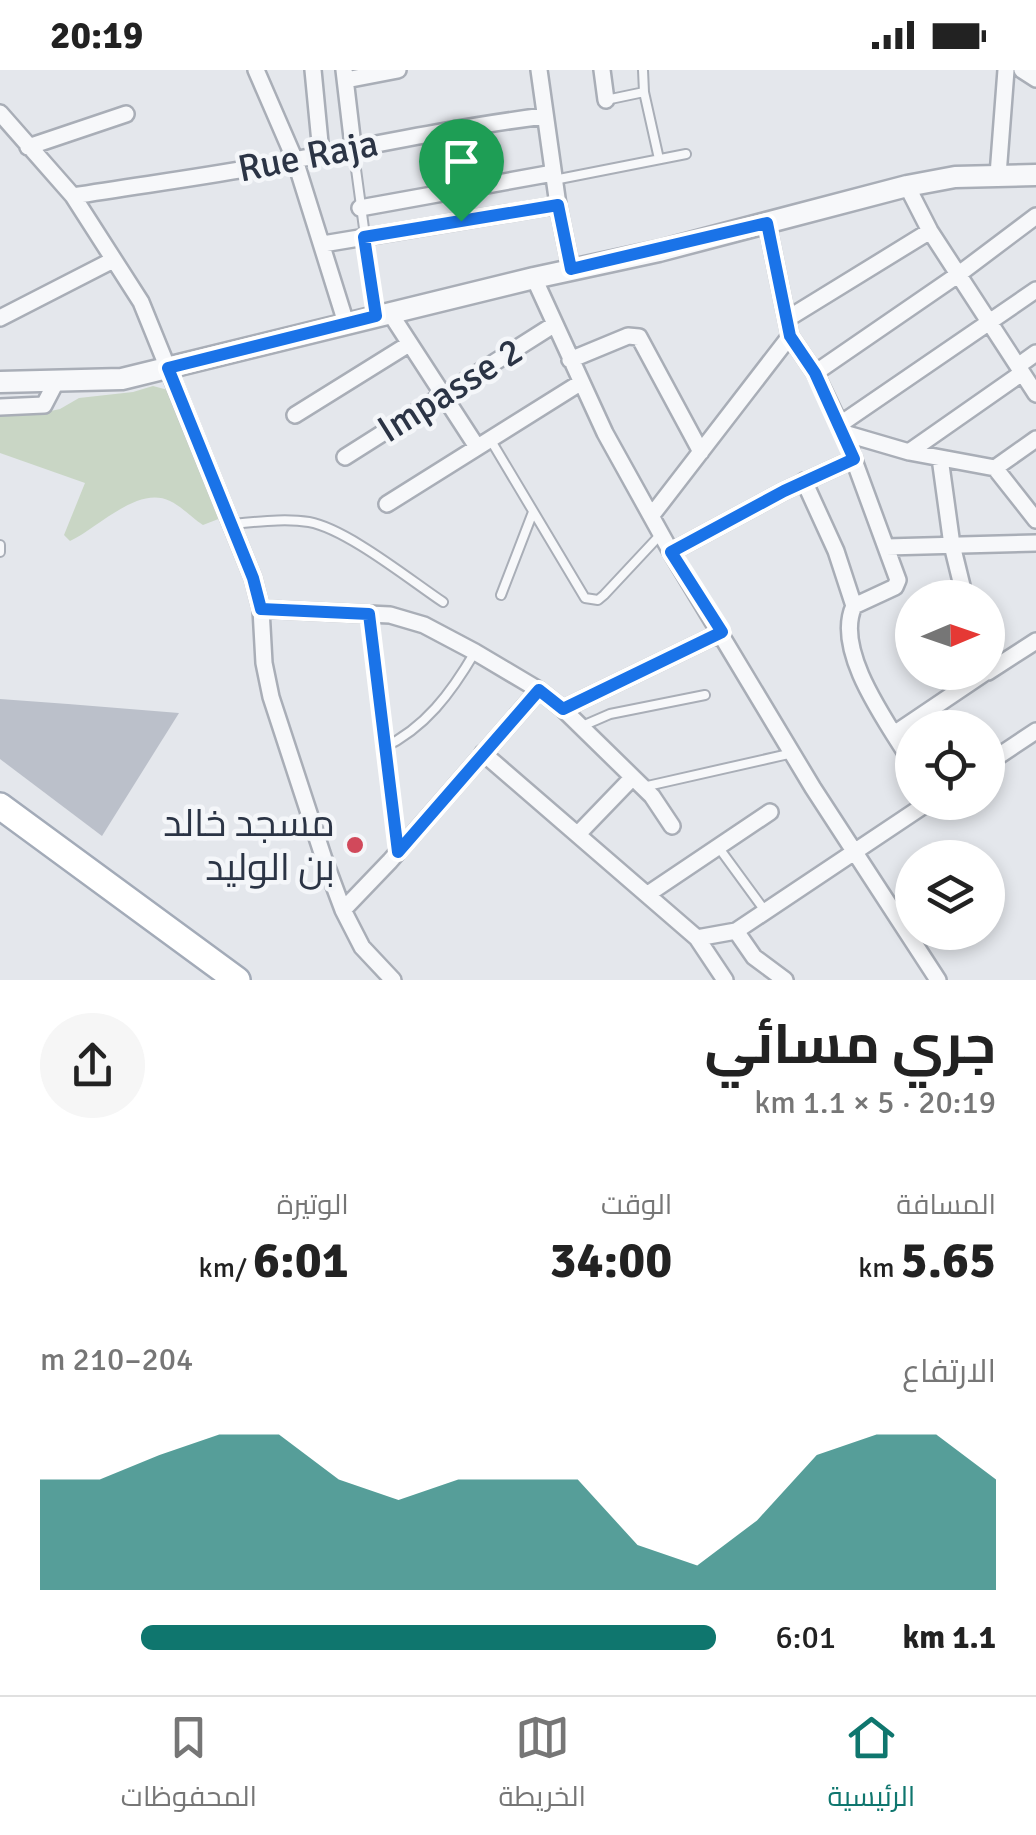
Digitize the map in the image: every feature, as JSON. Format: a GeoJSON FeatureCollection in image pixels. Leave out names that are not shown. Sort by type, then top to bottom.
{"type":"FeatureCollection","features":[{"type":"Feature","properties":{"kind":"main road"},"geometry":{"type":"LineString","coordinates":[[0,806],[237,980]]}},
{"type":"Feature","properties":{"kind":"street"},"geometry":{"type":"LineString","coordinates":[[256,70],[295,160],[346,323]]}},
{"type":"Feature","properties":{"kind":"street"},"geometry":{"type":"LineString","coordinates":[[312,70],[322,154]]}},
{"type":"Feature","properties":{"kind":"street"},"geometry":{"type":"LineString","coordinates":[[353,146],[345,75],[398,70]]}},
{"type":"Feature","properties":{"kind":"street"},"geometry":{"type":"LineString","coordinates":[[539,70],[553,176],[571,269]]}},
{"type":"Feature","properties":{"kind":"street"},"geometry":{"type":"LineString","coordinates":[[602,70],[606,100]]}},
{"type":"Feature","properties":{"kind":"street"},"geometry":{"type":"LineString","coordinates":[[998,175],[1006,70]]}},
{"type":"Feature","properties":{"kind":"street"},"geometry":{"type":"LineString","coordinates":[[1022,70],[1036,80]]}},
{"type":"Feature","properties":{"kind":"street"},"geometry":{"type":"LineString","coordinates":[[0,113],[73,196],[145,309],[253,578],[261,609],[264,663],[272,697],[344,910],[362,947],[393,980]]}},
{"type":"Feature","properties":{"kind":"street"},"geometry":{"type":"LineString","coordinates":[[28,147],[126,114]]}},
{"type":"Feature","properties":{"kind":"street","name":"Rue Raja"},"geometry":{"type":"LineString","coordinates":[[73,196],[544,116]]}},
{"type":"Feature","properties":{"kind":"street"},"geometry":{"type":"LineString","coordinates":[[0,382],[122,379],[906,186],[956,177],[1036,175]]}},
{"type":"Feature","properties":{"kind":"street"},"geometry":{"type":"LineString","coordinates":[[360,208],[553,176]]}},
{"type":"Feature","properties":{"kind":"street"},"geometry":{"type":"LineString","coordinates":[[906,186],[930,231],[1036,394]]}},
{"type":"Feature","properties":{"kind":"street"},"geometry":{"type":"LineString","coordinates":[[322,244],[558,205]]}},
{"type":"Feature","properties":{"kind":"street"},"geometry":{"type":"LineString","coordinates":[[815,373],[1036,216]]}},
{"type":"Feature","properties":{"kind":"street"},"geometry":{"type":"LineString","coordinates":[[767,223],[790,336],[815,373],[842,429],[898,585],[854,606]]}},
{"type":"Feature","properties":{"kind":"street"},"geometry":{"type":"LineString","coordinates":[[786,319],[930,231]]}},
{"type":"Feature","properties":{"kind":"street"},"geometry":{"type":"LineString","coordinates":[[0,318],[113,260]]}},
{"type":"Feature","properties":{"kind":"street"},"geometry":{"type":"LineString","coordinates":[[534,278],[580,383],[671,552],[793,754],[938,980]]}},
{"type":"Feature","properties":{"kind":"street"},"geometry":{"type":"LineString","coordinates":[[842,429],[1036,290]]}},
{"type":"Feature","properties":{"kind":"street"},"geometry":{"type":"LineString","coordinates":[[383,315],[409,344],[440,394],[484,443]]}},
{"type":"Feature","properties":{"kind":"street","name":"Impasse 2"},"geometry":{"type":"LineString","coordinates":[[345,458],[555,324]]}},
{"type":"Feature","properties":{"kind":"street"},"geometry":{"type":"LineString","coordinates":[[570,360],[628,336],[639,338],[700,452]]}},
{"type":"Feature","properties":{"kind":"street"},"geometry":{"type":"LineString","coordinates":[[652,516],[790,336]]}},
{"type":"Feature","properties":{"kind":"street"},"geometry":{"type":"LineString","coordinates":[[295,415],[409,344]]}},
{"type":"Feature","properties":{"kind":"street"},"geometry":{"type":"LineString","coordinates":[[910,452],[1036,353]]}},
{"type":"Feature","properties":{"kind":"street"},"geometry":{"type":"LineString","coordinates":[[0,407],[44,405],[56,382]]}},
{"type":"Feature","properties":{"kind":"street"},"geometry":{"type":"LineString","coordinates":[[387,504],[580,383]]}},
{"type":"Feature","properties":{"kind":"street"},"geometry":{"type":"LineString","coordinates":[[842,429],[910,452],[994,468],[1036,520]]}},
{"type":"Feature","properties":{"kind":"street"},"geometry":{"type":"LineString","coordinates":[[994,468],[1036,439]]}},
{"type":"Feature","properties":{"kind":"street"},"geometry":{"type":"LineString","coordinates":[[940,458],[961,580]]}},
{"type":"Feature","properties":{"kind":"street"},"geometry":{"type":"LineString","coordinates":[[671,552],[804,481],[854,459]]}},
{"type":"Feature","properties":{"kind":"street"},"geometry":{"type":"LineString","coordinates":[[804,481],[836,550],[854,606],[849,626],[852,652],[894,734],[959,690]]}},
{"type":"Feature","properties":{"kind":"street"},"geometry":{"type":"LineString","coordinates":[[886,547],[1036,542]]}},
{"type":"Feature","properties":{"kind":"street"},"geometry":{"type":"LineString","coordinates":[[261,609],[390,615],[424,625],[539,690],[563,709],[637,783],[672,826]]}},
{"type":"Feature","properties":{"kind":"street"},"geometry":{"type":"LineString","coordinates":[[563,709],[722,632]]}},
{"type":"Feature","properties":{"kind":"street"},"geometry":{"type":"LineString","coordinates":[[1005,660],[1036,641]]}},
{"type":"Feature","properties":{"kind":"street"},"geometry":{"type":"LineString","coordinates":[[344,910],[539,690]]}},
{"type":"Feature","properties":{"kind":"street"},"geometry":{"type":"LineString","coordinates":[[1005,752],[1036,731]]}},
{"type":"Feature","properties":{"kind":"street"},"geometry":{"type":"LineString","coordinates":[[483,753],[697,938],[726,980]]}},
{"type":"Feature","properties":{"kind":"street"},"geometry":{"type":"LineString","coordinates":[[578,834],[637,783]]}},
{"type":"Feature","properties":{"kind":"street"},"geometry":{"type":"LineString","coordinates":[[648,894],[770,812]]}},
{"type":"Feature","properties":{"kind":"street"},"geometry":{"type":"LineString","coordinates":[[697,938],[736,930],[902,820]]}},
{"type":"Feature","properties":{"kind":"street"},"geometry":{"type":"LineString","coordinates":[[736,930],[754,958],[785,980]]}},
{"type":"Feature","properties":{"kind":"lane"},"geometry":{"type":"LineString","coordinates":[[643,70],[658,159]]}},
{"type":"Feature","properties":{"kind":"lane"},"geometry":{"type":"LineString","coordinates":[[606,100],[644,92]]}},
{"type":"Feature","properties":{"kind":"lane"},"geometry":{"type":"LineString","coordinates":[[353,146],[364,237],[383,315]]}},
{"type":"Feature","properties":{"kind":"lane"},"geometry":{"type":"LineString","coordinates":[[553,176],[686,154]]}},
{"type":"Feature","properties":{"kind":"lane"},"geometry":{"type":"LineString","coordinates":[[484,443],[533,512],[579,591],[592,600],[604,596],[661,534]]}},
{"type":"Feature","properties":{"kind":"lane"},"geometry":{"type":"LineString","coordinates":[[500,595],[533,512]]}},
{"type":"Feature","properties":{"kind":"lane"},"geometry":{"type":"LineString","coordinates":[[230,524],[315,523],[444,602]]}},
{"type":"Feature","properties":{"kind":"lane"},"geometry":{"type":"LineString","coordinates":[[369,614],[398,852]]}},
{"type":"Feature","properties":{"kind":"lane"},"geometry":{"type":"LineString","coordinates":[[383,748],[409,736],[423,723],[456,684],[475,652]]}},
{"type":"Feature","properties":{"kind":"lane"},"geometry":{"type":"LineString","coordinates":[[580,727],[610,714],[705,694]]}},
{"type":"Feature","properties":{"kind":"lane"},"geometry":{"type":"LineString","coordinates":[[637,783],[793,754]]}},
{"type":"Feature","properties":{"kind":"lane"},"geometry":{"type":"LineString","coordinates":[[720,848],[765,911]]}},
{"type":"Feature","properties":{"kind":"green space"},"geometry":{"type":"Polygon","coordinates":[[[153,386],[168,390],[221,518],[203,525],[170,501],[145,499],[119,510],[70,541],[64,535],[85,483],[0,453],[0,409],[46,412],[79,398],[153,386]]]}},
{"type":"Feature","properties":{"kind":"building"},"geometry":{"type":"Polygon","coordinates":[[[0,699],[179,713],[102,836],[0,759],[0,699]]]}},
{"type":"Feature","properties":{"kind":"place","name":"مسجد خالد بن الوليد"},"geometry":{"type":"Point","coordinates":[355,845]}},
{"type":"Feature","properties":{"kind":"route"},"geometry":{"type":"LineString","coordinates":[[558,205],[571,269],[767,223],[790,336],[815,373],[854,459],[784,491],[671,552],[722,632],[563,709],[539,690],[398,852],[369,614],[261,609],[253,578],[168,368],[376,316],[364,237],[461,221],[558,205]]}}]}
